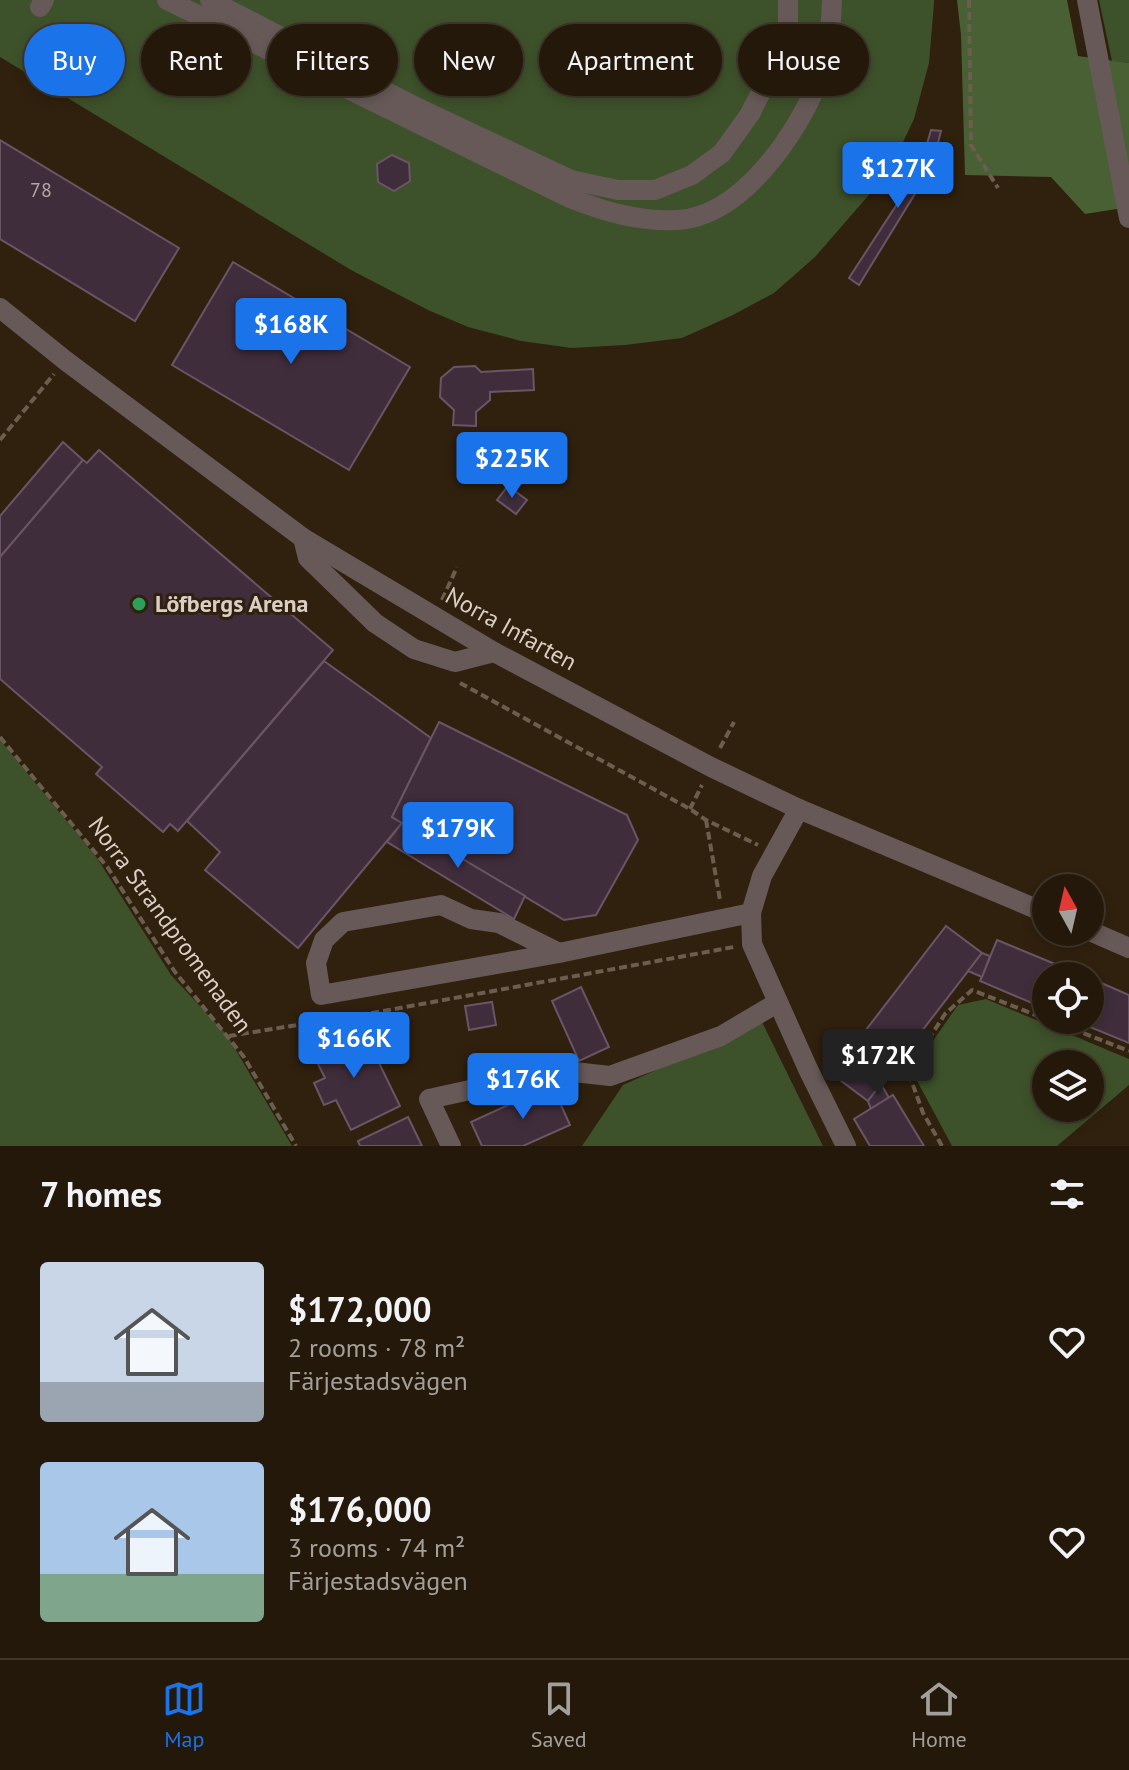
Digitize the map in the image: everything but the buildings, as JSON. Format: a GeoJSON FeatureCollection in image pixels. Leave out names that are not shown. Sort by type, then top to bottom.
{"type":"FeatureCollection","features":[{"type":"Feature","properties":{"kind":"street"},"geometry":{"type":"LineString","coordinates":[[167,0],[570,198],[633,218],[680,220],[712,211],[737,194],[761,173],[802,117],[821,76],[831,25],[832,0]]}},
{"type":"Feature","properties":{"kind":"street"},"geometry":{"type":"LineString","coordinates":[[210,0],[414,106],[571,180],[618,190],[655,190],[692,175],[722,153],[750,114],[777,60],[788,26],[788,0]]}},
{"type":"Feature","properties":{"kind":"street"},"geometry":{"type":"LineString","coordinates":[[1087,0],[1129,218]]}},
{"type":"Feature","properties":{"kind":"street","name":"Norra Infarten"},"geometry":{"type":"LineString","coordinates":[[0,308],[303,538],[494,652],[711,767],[799,809],[1032,907]]}},
{"type":"Feature","properties":{"kind":"street"},"geometry":{"type":"LineString","coordinates":[[303,538],[308,558],[375,623],[414,649],[455,662],[494,652]]}},
{"type":"Feature","properties":{"kind":"street"},"geometry":{"type":"LineString","coordinates":[[799,809],[762,876],[751,913],[752,944],[846,1146]]}},
{"type":"Feature","properties":{"kind":"street"},"geometry":{"type":"LineString","coordinates":[[559,953],[499,923],[471,919],[441,905],[343,922],[324,940],[316,963],[321,995],[559,953],[751,913]]}},
{"type":"Feature","properties":{"kind":"street"},"geometry":{"type":"LineString","coordinates":[[1104,937],[1129,948]]}},
{"type":"Feature","properties":{"kind":"street"},"geometry":{"type":"LineString","coordinates":[[451,1146],[429,1099],[488,1086],[538,1068],[610,1076],[721,1036],[777,1003]]}},
{"type":"Feature","properties":{"kind":"path"},"geometry":{"type":"LineString","coordinates":[[969,0],[971,145],[998,188]]}},
{"type":"Feature","properties":{"kind":"path"},"geometry":{"type":"LineString","coordinates":[[0,440],[66,361]]}},
{"type":"Feature","properties":{"kind":"path"},"geometry":{"type":"LineString","coordinates":[[721,747],[734,722]]}},
{"type":"Feature","properties":{"kind":"path","name":"Norra Strandpromenaden"},"geometry":{"type":"LineString","coordinates":[[0,737],[108,868],[175,972],[229,1036],[257,1077],[296,1146]]}},
{"type":"Feature","properties":{"kind":"path"},"geometry":{"type":"LineString","coordinates":[[690,809],[701,788]]}},
{"type":"Feature","properties":{"kind":"path"},"geometry":{"type":"LineString","coordinates":[[706,820],[728,949]]}},
{"type":"Feature","properties":{"kind":"path"},"geometry":{"type":"LineString","coordinates":[[229,1036],[752,944]]}},
{"type":"Feature","properties":{"kind":"path"},"geometry":{"type":"LineString","coordinates":[[942,1146],[923,1113],[908,1071],[945,1014],[972,990],[1032,1013]]}},
{"type":"Feature","properties":{"kind":"path"},"geometry":{"type":"LineString","coordinates":[[378,1012],[402,1056]]}},
{"type":"Feature","properties":{"kind":"path"},"geometry":{"type":"LineString","coordinates":[[1086,1034],[1129,1051]]}},
{"type":"Feature","properties":{"kind":"green space"},"geometry":{"type":"Polygon","coordinates":[[[0,0],[934,0],[929,63],[914,119],[888,173],[815,257],[774,293],[733,315],[682,338],[625,345],[572,348],[521,341],[468,327],[428,310],[351,270],[64,96],[125,96],[125,24],[24,24],[24,72],[0,57],[0,0]]]}},
{"type":"Feature","properties":{"kind":"green space"},"geometry":{"type":"Polygon","coordinates":[[[957,0],[1067,0],[1078,56],[1129,63],[1129,207],[1085,214],[1051,177],[965,175],[957,0]]]}},
{"type":"Feature","properties":{"kind":"green space"},"geometry":{"type":"Polygon","coordinates":[[[1099,0],[1129,0],[1129,63],[1112,61],[1099,0]]]}},
{"type":"Feature","properties":{"kind":"green space"},"geometry":{"type":"Polygon","coordinates":[[[0,740],[97,858],[171,975],[227,1035],[292,1146],[0,1146],[0,740]]]}},
{"type":"Feature","properties":{"kind":"green space"},"geometry":{"type":"Polygon","coordinates":[[[986,999],[1032,1018],[1032,1034],[1069,1034],[1129,1059],[1129,1085],[1104,1106],[1104,1050],[1032,1050],[1032,1122],[1085,1122],[1057,1146],[952,1146],[915,1077],[916,1065],[958,1005],[986,999]]]}},
{"type":"Feature","properties":{"kind":"green space"},"geometry":{"type":"Polygon","coordinates":[[[762,1022],[823,1146],[582,1146],[623,1085],[762,1022]]]}},
{"type":"Feature","properties":{"kind":"place","name":"Löfbergs Arena"},"geometry":{"type":"Point","coordinates":[139,604]}}]}
